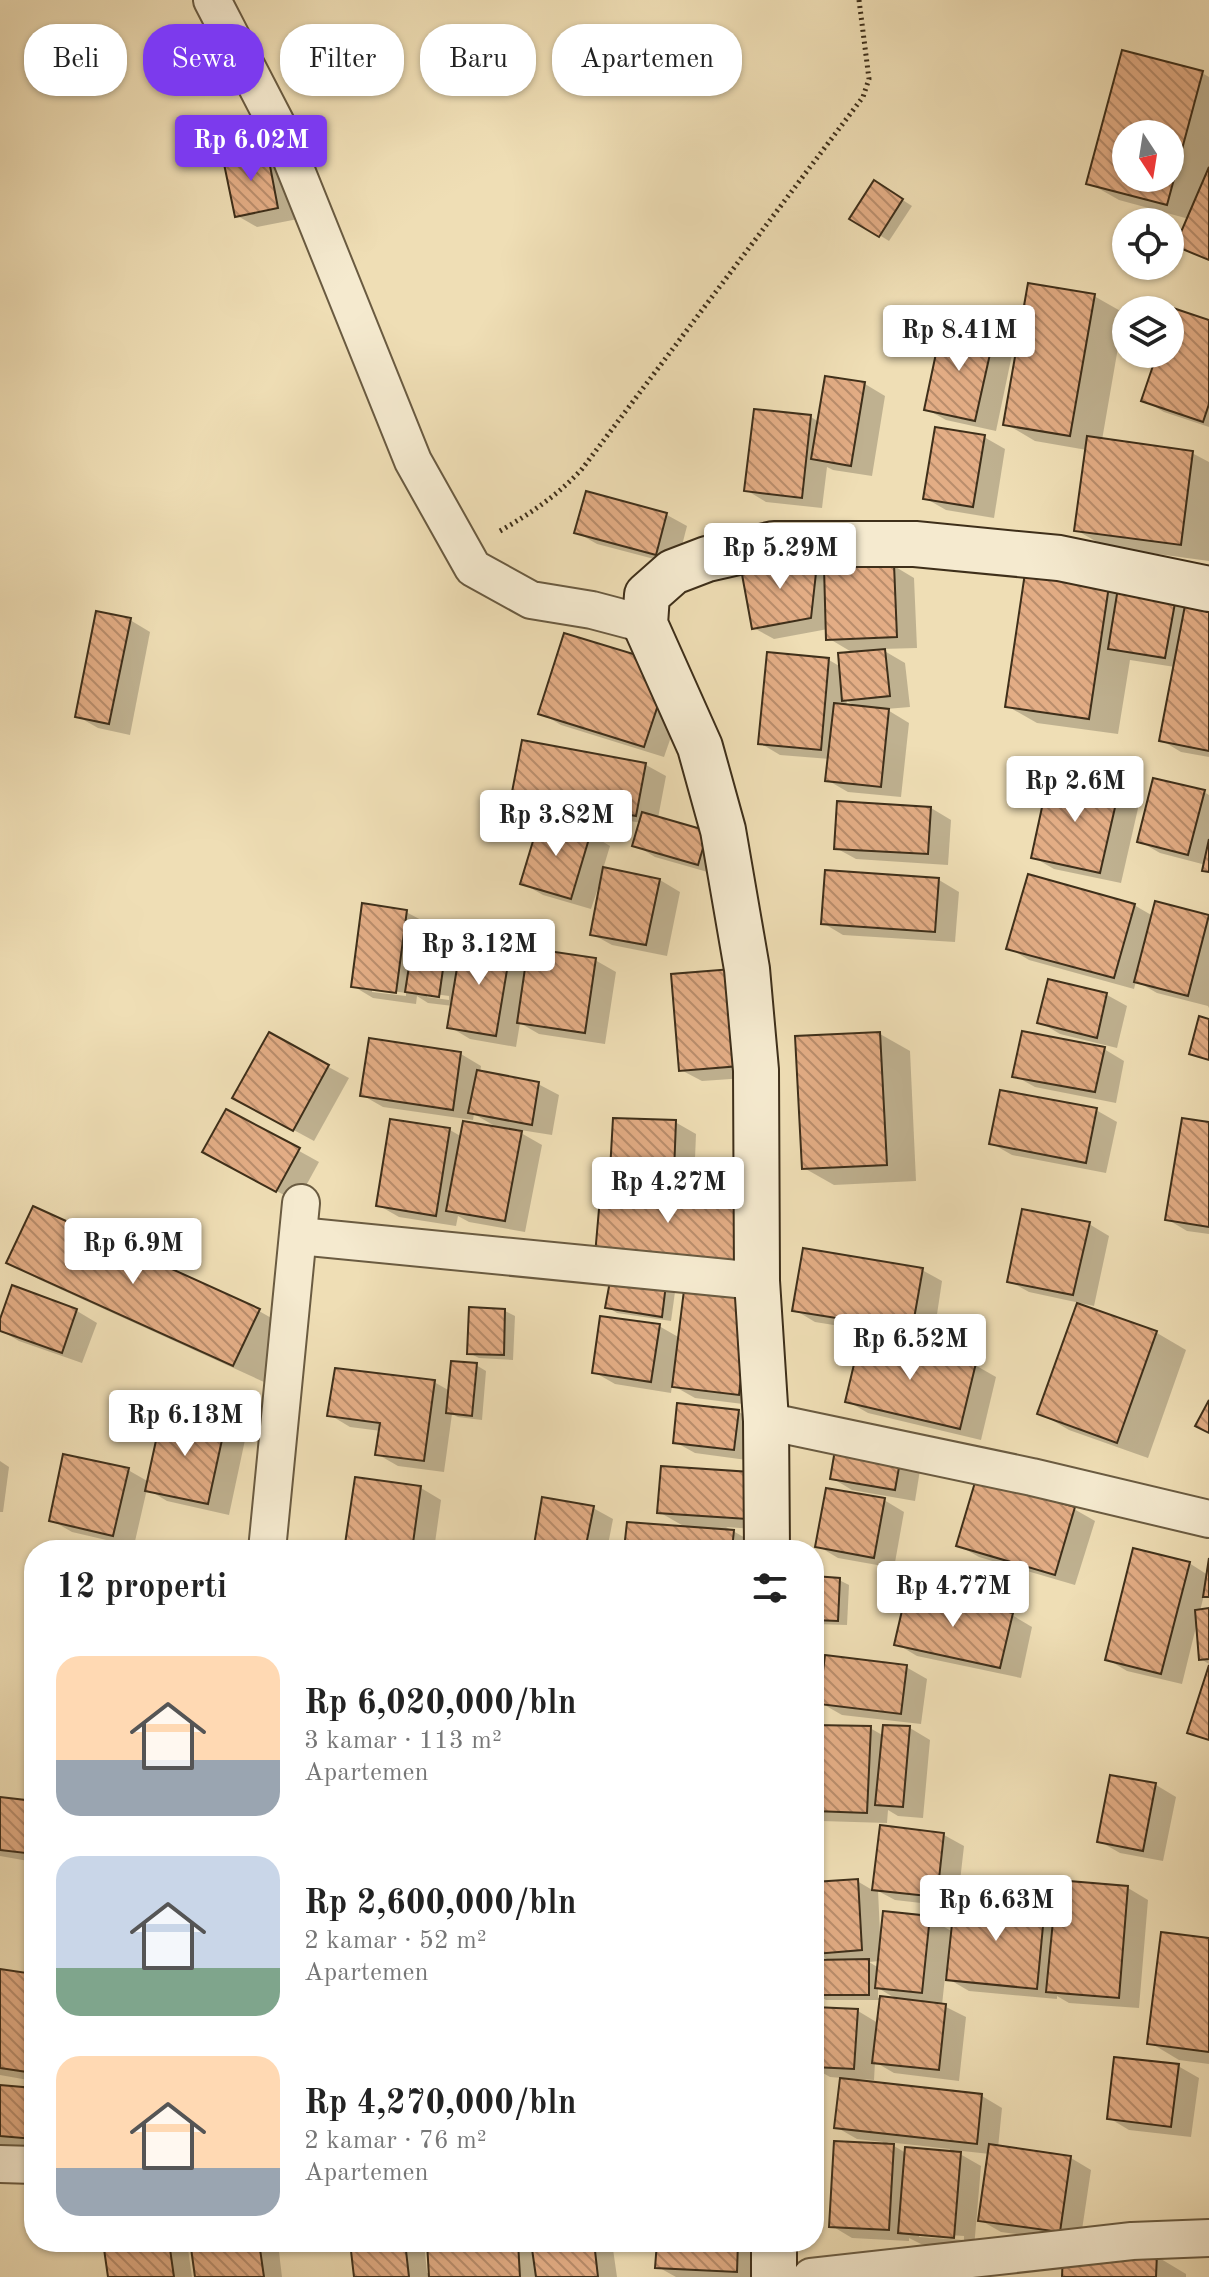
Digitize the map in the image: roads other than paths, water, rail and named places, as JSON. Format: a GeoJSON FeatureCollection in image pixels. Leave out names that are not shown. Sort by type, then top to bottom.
{"type":"FeatureCollection","features":[{"type":"Feature","properties":{"kind":"street"},"geometry":{"type":"LineString","coordinates":[[212,0],[281,133],[413,461],[469,560],[531,600],[592,610],[645,624]]}},
{"type":"Feature","properties":{"kind":"street"},"geometry":{"type":"LineString","coordinates":[[767,1540],[766,1421],[757,1281],[756,1070],[747,969],[723,830],[700,747],[645,624],[647,595],[673,572],[707,559],[774,544],[915,544],[1059,558],[1209,589]]}},
{"type":"Feature","properties":{"kind":"street"},"geometry":{"type":"LineString","coordinates":[[268,1540],[300,1220],[757,1281]]}},
{"type":"Feature","properties":{"kind":"street"},"geometry":{"type":"LineString","coordinates":[[766,1421],[1032,1477],[1209,1519]]}},
{"type":"Feature","properties":{"kind":"street"},"geometry":{"type":"LineString","coordinates":[[0,2164],[24,2165]]}},
{"type":"Feature","properties":{"kind":"street"},"geometry":{"type":"LineString","coordinates":[[811,2277],[1132,2241],[1209,2238]]}},
{"type":"Feature","properties":{"kind":"street"},"geometry":{"type":"LineString","coordinates":[[774,2252],[774,2277]]}}]}
